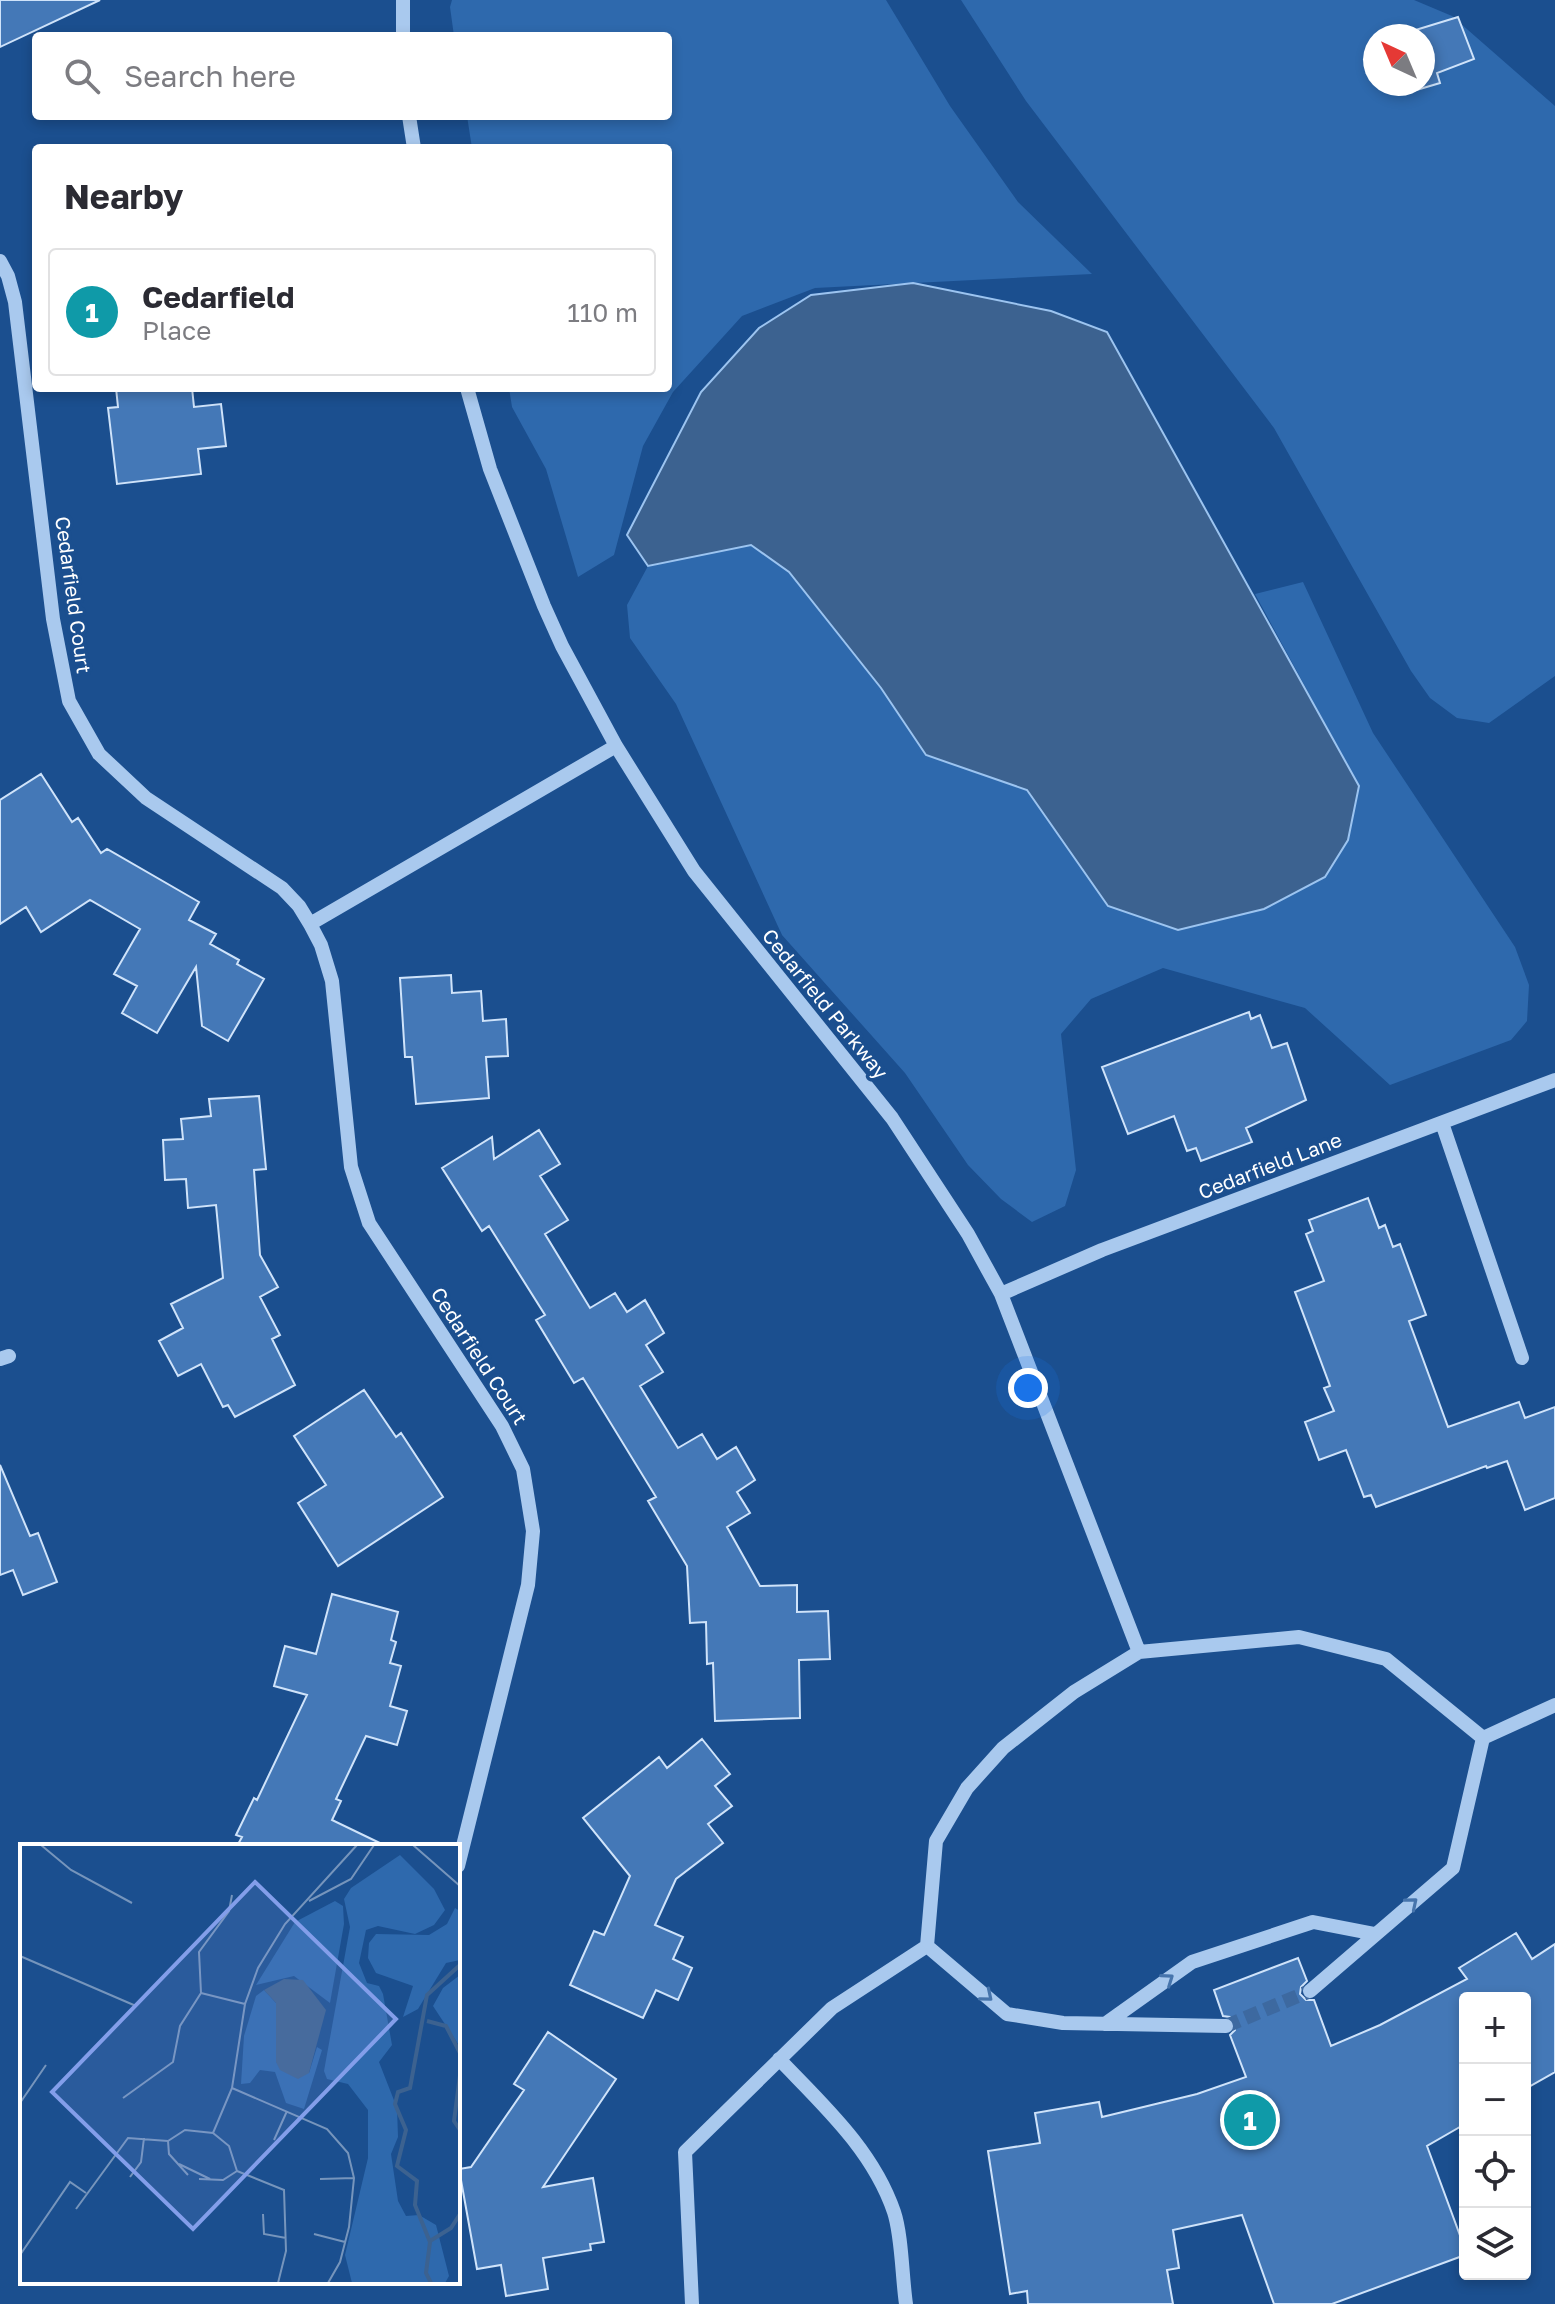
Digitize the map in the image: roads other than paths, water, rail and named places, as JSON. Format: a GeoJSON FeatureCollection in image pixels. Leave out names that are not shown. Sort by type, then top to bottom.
{"type":"FeatureCollection","features":[{"type":"Feature","properties":{"kind":"street"},"geometry":{"type":"LineString","coordinates":[[403,0],[403,32]]}},
{"type":"Feature","properties":{"kind":"street"},"geometry":{"type":"LineString","coordinates":[[410,120],[413,144]]}},
{"type":"Feature","properties":{"kind":"street","name":"Cedarfield Court"},"geometry":{"type":"LineString","coordinates":[[0,261],[15,302],[53,619],[69,701],[99,754],[146,798],[282,888],[310,924],[321,945],[332,981],[351,1167],[369,1223],[502,1426],[523,1469],[533,1531],[528,1585],[460,1858]]}},
{"type":"Feature","properties":{"kind":"street","name":"Cedarfield Parkway"},"geometry":{"type":"LineString","coordinates":[[468,392],[490,469],[544,606],[616,746],[710,892],[892,1118],[968,1234],[1001,1294],[1139,1652]]}},
{"type":"Feature","properties":{"kind":"street"},"geometry":{"type":"LineString","coordinates":[[310,924],[616,746]]}},
{"type":"Feature","properties":{"kind":"street","name":"Cedarfield Lane"},"geometry":{"type":"LineString","coordinates":[[1001,1294],[1102,1250],[1555,1080]]}},
{"type":"Feature","properties":{"kind":"street"},"geometry":{"type":"LineString","coordinates":[[1442,1123],[1522,1358]]}},
{"type":"Feature","properties":{"kind":"street"},"geometry":{"type":"LineString","coordinates":[[927,1946],[936,1841],[967,1788],[1015,1738],[1074,1692],[1139,1652],[1299,1637],[1386,1659],[1483,1738]]}},
{"type":"Feature","properties":{"kind":"street"},"geometry":{"type":"LineString","coordinates":[[1483,1738],[1555,1705]]}},
{"type":"Feature","properties":{"kind":"street"},"geometry":{"type":"LineString","coordinates":[[1310,1991],[1453,1868],[1483,1738]]}},
{"type":"Feature","properties":{"kind":"street"},"geometry":{"type":"LineString","coordinates":[[1105,2024],[1192,1962],[1313,1922],[1375,1934]]}},
{"type":"Feature","properties":{"kind":"street"},"geometry":{"type":"LineString","coordinates":[[927,1946],[1007,2014],[1063,2023],[1226,2026]]}},
{"type":"Feature","properties":{"kind":"street"},"geometry":{"type":"LineString","coordinates":[[692,2304],[685,2152],[832,2008],[927,1946]]}},
{"type":"Feature","properties":{"kind":"street"},"geometry":{"type":"LineString","coordinates":[[779,2059],[850,2135],[873,2166],[894,2213],[906,2304]]}},
{"type":"Feature","properties":{"kind":"tunnel"},"geometry":{"type":"LineString","coordinates":[[1226,2026],[1310,1991]]}},
{"type":"Feature","properties":{"kind":"place","name":"Cedarfield"},"geometry":{"type":"Point","coordinates":[1250,2120]}}]}
